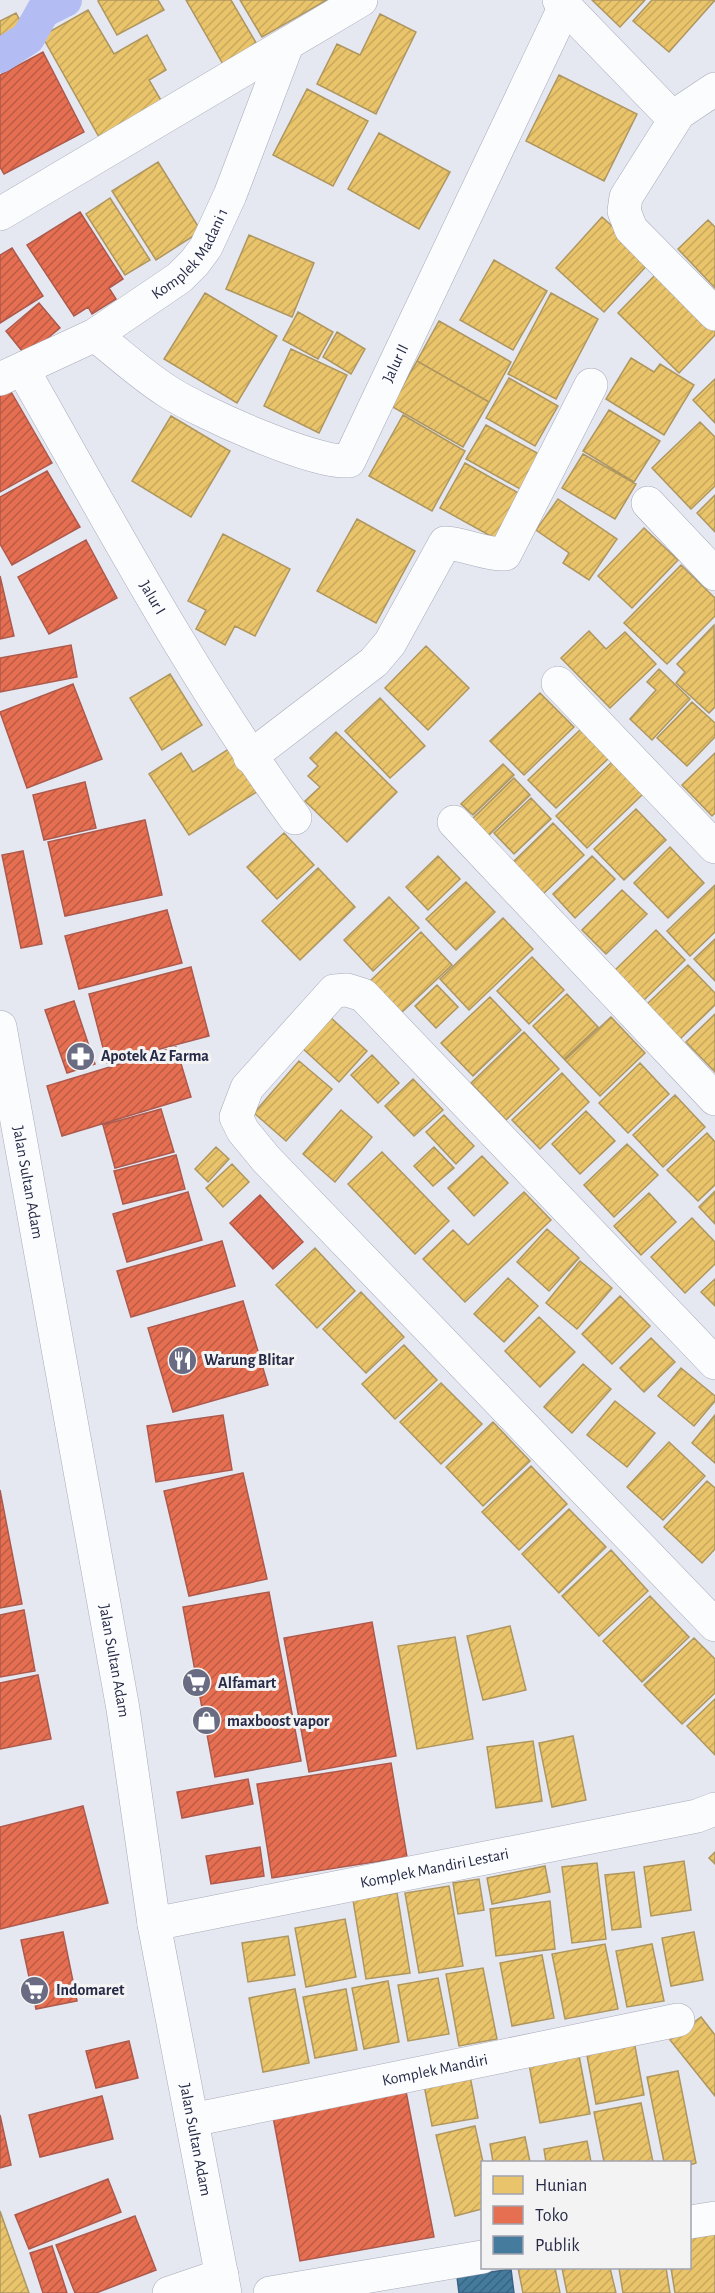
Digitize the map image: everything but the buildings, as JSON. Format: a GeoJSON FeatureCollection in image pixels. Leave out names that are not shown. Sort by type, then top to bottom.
{"type":"FeatureCollection","features":[{"type":"Feature","properties":{"kind":"street"},"geometry":{"type":"LineString","coordinates":[[0,214],[361,0]]}},
{"type":"Feature","properties":{"kind":"street"},"geometry":{"type":"LineString","coordinates":[[562,3],[674,119]]}},
{"type":"Feature","properties":{"kind":"street","name":"Jalur II"},"geometry":{"type":"LineString","coordinates":[[95,335],[167,391],[240,426],[318,458],[337,462],[349,461],[562,3]]}},
{"type":"Feature","properties":{"kind":"street","name":"Komplek Madani 1"},"geometry":{"type":"LineString","coordinates":[[11,374],[95,335],[179,278],[206,247],[230,195],[287,45]]}},
{"type":"Feature","properties":{"kind":"street"},"geometry":{"type":"LineString","coordinates":[[715,89],[674,119],[626,197],[624,211],[632,229],[715,314]]}},
{"type":"Feature","properties":{"kind":"street","name":"Jalur I"},"geometry":{"type":"LineString","coordinates":[[11,374],[147,587],[250,757],[295,818]]}},
{"type":"Feature","properties":{"kind":"street"},"geometry":{"type":"LineString","coordinates":[[250,757],[374,662],[390,643],[445,543],[462,544],[494,555],[505,554],[591,385]]}},
{"type":"Feature","properties":{"kind":"street"},"geometry":{"type":"LineString","coordinates":[[648,503],[715,574]]}},
{"type":"Feature","properties":{"kind":"street"},"geometry":{"type":"LineString","coordinates":[[558,683],[715,847]]}},
{"type":"Feature","properties":{"kind":"street"},"geometry":{"type":"LineString","coordinates":[[454,822],[715,1099]]}},
{"type":"Feature","properties":{"kind":"street"},"geometry":{"type":"LineString","coordinates":[[715,1363],[363,995],[346,990],[334,991],[247,1088],[236,1117],[243,1131],[266,1159],[715,1625]]}},
{"type":"Feature","properties":{"kind":"street","name":"Jalan Sultan Adam"},"geometry":{"type":"LineString","coordinates":[[0,1027],[123,1709],[154,1924],[224,2284]]}},
{"type":"Feature","properties":{"kind":"street","name":"Komplek Mandiri Lestari"},"geometry":{"type":"LineString","coordinates":[[154,1924],[628,1830],[715,1809]]}},
{"type":"Feature","properties":{"kind":"street","name":"Komplek Mandiri"},"geometry":{"type":"LineString","coordinates":[[192,2120],[678,2020]]}},
{"type":"Feature","properties":{"kind":"street"},"geometry":{"type":"LineString","coordinates":[[691,2222],[715,2218]]}},
{"type":"Feature","properties":{"kind":"street"},"geometry":{"type":"LineString","coordinates":[[270,2293],[481,2257]]}},
{"type":"Feature","properties":{"kind":"street"},"geometry":{"type":"LineString","coordinates":[[169,2293],[224,2284]]}},
{"type":"Feature","properties":{"kind":"waterway"},"geometry":{"type":"LineString","coordinates":[[0,56],[28,38],[43,11],[65,0]]}},
{"type":"Feature","properties":{"kind":"place","name":"Apotek Az Farma"},"geometry":{"type":"Point","coordinates":[80,1056]}},
{"type":"Feature","properties":{"kind":"place","name":"Warung Blitar"},"geometry":{"type":"Point","coordinates":[183,1360]}},
{"type":"Feature","properties":{"kind":"place","name":"Alfamart"},"geometry":{"type":"Point","coordinates":[197,1683]}},
{"type":"Feature","properties":{"kind":"place","name":"maxboost vapor"},"geometry":{"type":"Point","coordinates":[206,1721]}},
{"type":"Feature","properties":{"kind":"place","name":"Indomaret"},"geometry":{"type":"Point","coordinates":[35,1990]}}]}
